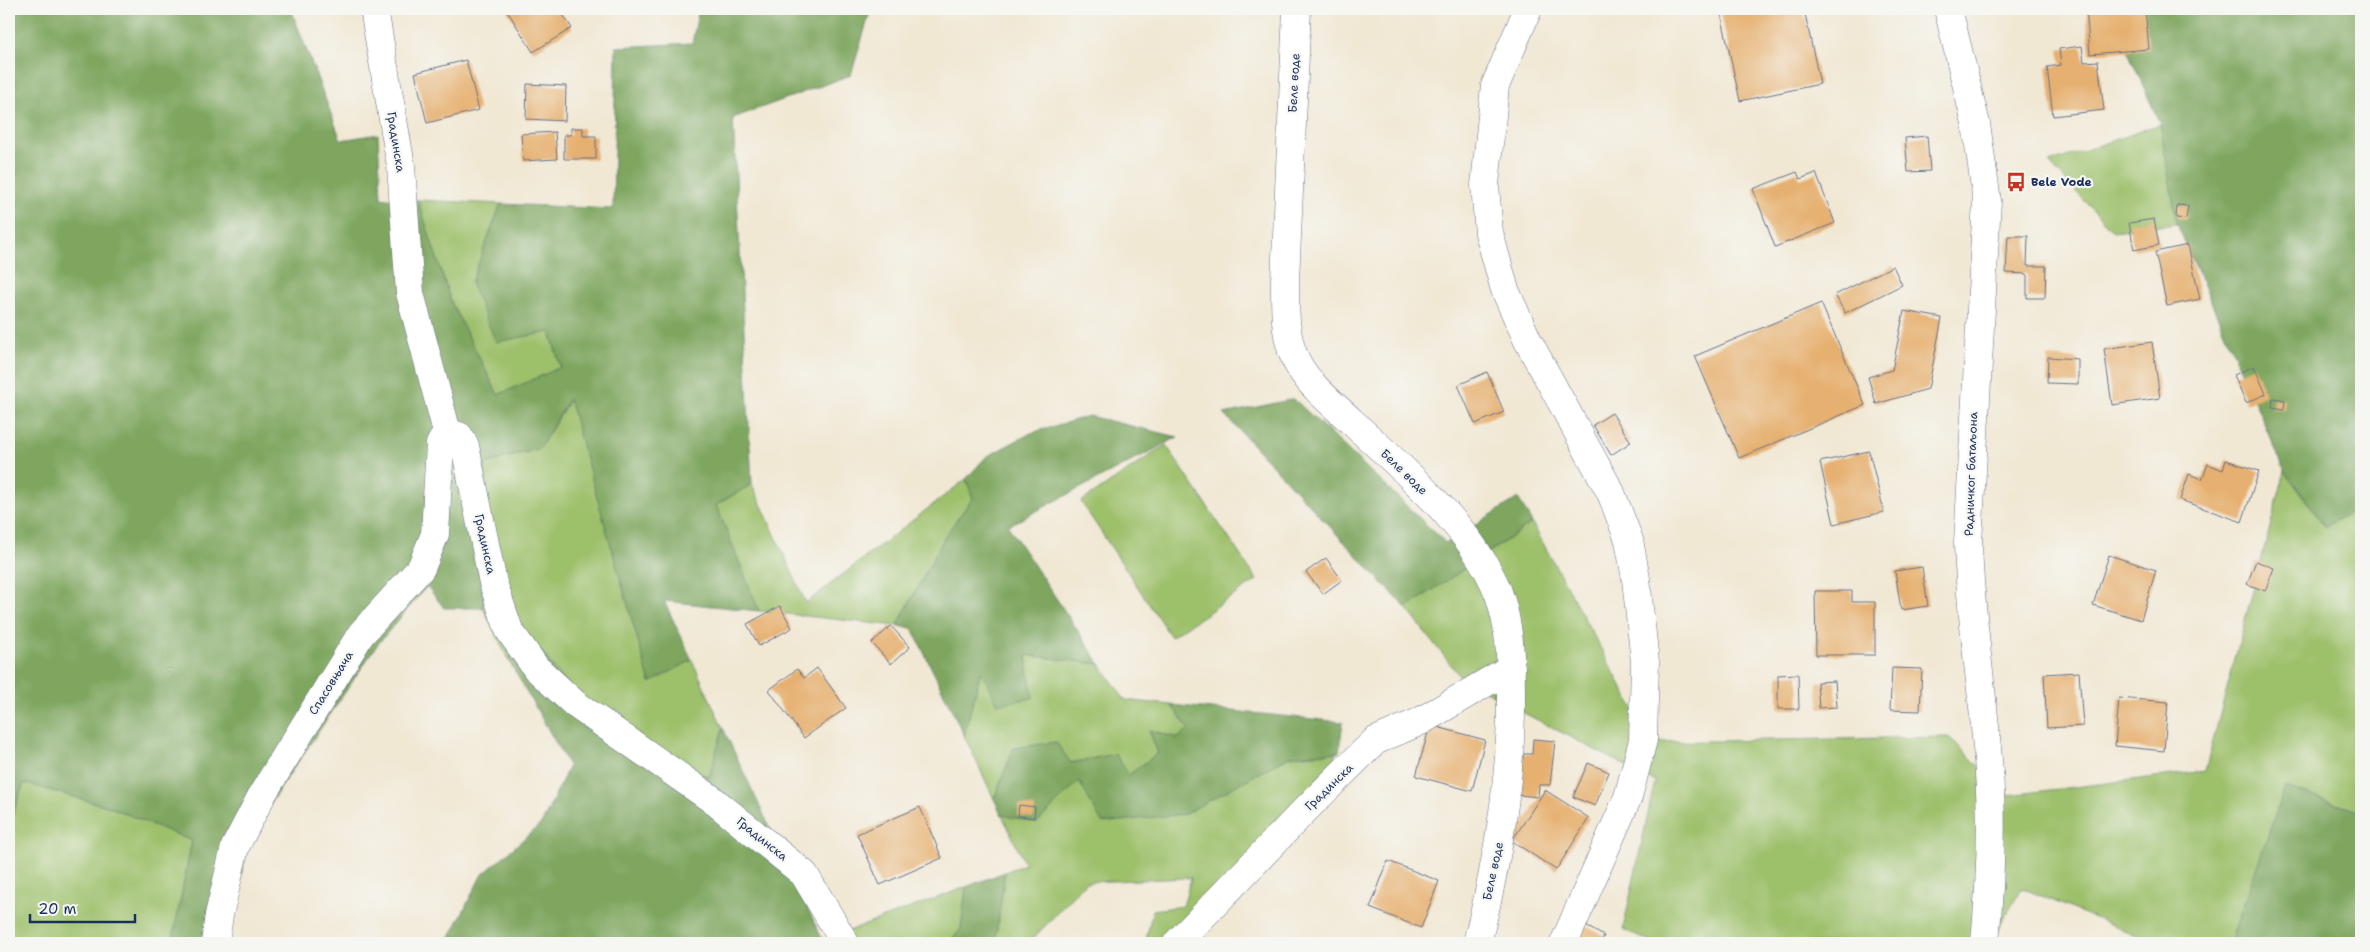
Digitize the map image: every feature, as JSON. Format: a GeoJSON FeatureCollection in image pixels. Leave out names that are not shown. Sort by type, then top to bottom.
{"type":"FeatureCollection","features":[{"type":"Feature","properties":{"kind":"street","name":"Градинска"},"geometry":{"type":"LineString","coordinates":[[374,9],[401,166],[410,293],[447,432],[459,436],[465,446],[493,583],[509,630],[536,668],[575,704],[713,800],[804,874],[844,943]]}},
{"type":"Feature","properties":{"kind":"street","name":"Беле воде"},"geometry":{"type":"LineString","coordinates":[[1297,9],[1284,281],[1285,315],[1289,341],[1298,366],[1318,389],[1427,493],[1475,550],[1498,592],[1510,640],[1511,723],[1503,820],[1477,943]]}},
{"type":"Feature","properties":{"kind":"street"},"geometry":{"type":"LineString","coordinates":[[1528,9],[1495,86],[1485,184],[1489,233],[1505,290],[1528,341],[1611,493],[1629,540],[1636,579],[1645,662],[1643,740],[1628,797],[1564,943]]}},
{"type":"Feature","properties":{"kind":"street","name":"Радничког батаљона"},"geometry":{"type":"LineString","coordinates":[[1948,9],[1976,124],[1987,201],[1968,543],[1969,579],[1990,774],[1990,873],[1985,943]]}},
{"type":"Feature","properties":{"kind":"street","name":"Спасовњача"},"geometry":{"type":"LineString","coordinates":[[215,943],[219,915],[235,847],[263,793],[361,634],[421,568],[435,534],[440,444],[447,432]]}},
{"type":"Feature","properties":{"kind":"street","name":"Градинска"},"geometry":{"type":"LineString","coordinates":[[1176,943],[1305,810],[1375,742],[1421,721],[1511,668]]}},
{"type":"Feature","properties":{"kind":"green space"},"geometry":{"type":"Polygon","coordinates":[[[9,9],[291,9],[341,140],[378,134],[381,198],[418,200],[451,302],[498,395],[561,367],[550,332],[496,342],[471,283],[501,204],[613,209],[616,47],[692,43],[699,9],[871,9],[851,75],[733,118],[752,484],[716,505],[759,611],[664,601],[692,660],[650,683],[569,399],[540,448],[485,464],[483,608],[444,608],[427,586],[377,645],[252,830],[225,943],[175,943],[174,933],[192,841],[110,807],[24,783],[9,824],[9,9]]]}},
{"type":"Feature","properties":{"kind":"green space"},"geometry":{"type":"Polygon","coordinates":[[[2109,9],[2361,9],[2361,505],[2325,527],[2285,471],[2177,224],[2160,124],[2109,9]]]}},
{"type":"Feature","properties":{"kind":"green space"},"geometry":{"type":"Polygon","coordinates":[[[2160,124],[2177,224],[2113,231],[2049,163],[2160,124]]]}},
{"type":"Feature","properties":{"kind":"green space"},"geometry":{"type":"Polygon","coordinates":[[[418,200],[501,204],[471,283],[550,332],[561,368],[498,395],[451,302],[418,200]]]}},
{"type":"Feature","properties":{"kind":"green space"},"geometry":{"type":"Polygon","coordinates":[[[570,399],[650,682],[692,660],[723,728],[710,777],[607,736],[537,646],[508,659],[483,608],[485,464],[540,448],[570,399]]]}},
{"type":"Feature","properties":{"kind":"green space"},"geometry":{"type":"Polygon","coordinates":[[[1294,399],[1446,543],[1518,498],[1532,523],[1406,608],[1224,414],[1294,399]]]}},
{"type":"Feature","properties":{"kind":"green space"},"geometry":{"type":"Polygon","coordinates":[[[1089,416],[1178,437],[1008,526],[1100,664],[1026,655],[1033,698],[998,704],[981,671],[964,735],[912,628],[897,626],[947,533],[973,498],[966,479],[986,457],[1031,433],[1089,416]]]}},
{"type":"Feature","properties":{"kind":"green space"},"geometry":{"type":"Polygon","coordinates":[[[1166,445],[1257,580],[1171,637],[1081,502],[1166,445]]]}},
{"type":"Feature","properties":{"kind":"green space"},"geometry":{"type":"Polygon","coordinates":[[[2285,471],[2325,527],[2361,505],[2361,812],[2285,788],[2230,943],[2155,943],[2022,888],[1990,943],[1654,943],[1623,929],[1655,781],[1524,713],[1459,675],[1406,608],[1532,523],[1652,742],[1949,737],[2009,795],[2205,771],[2285,471]]]}},
{"type":"Feature","properties":{"kind":"green space"},"geometry":{"type":"Polygon","coordinates":[[[966,479],[973,498],[947,533],[897,626],[759,611],[716,505],[752,484],[806,603],[966,479]]]}},
{"type":"Feature","properties":{"kind":"green space"},"geometry":{"type":"Polygon","coordinates":[[[537,646],[607,736],[709,777],[723,728],[824,943],[447,943],[481,876],[542,823],[569,766],[508,659],[537,646]]]}},
{"type":"Feature","properties":{"kind":"green space"},"geometry":{"type":"Polygon","coordinates":[[[1026,655],[1100,664],[1125,700],[1171,705],[1189,729],[1178,738],[1149,730],[1158,753],[1129,775],[1115,754],[1070,763],[1014,748],[994,799],[964,735],[981,670],[1026,655]]]}},
{"type":"Feature","properties":{"kind":"green space"},"geometry":{"type":"Polygon","coordinates":[[[1171,705],[1343,722],[1339,752],[1289,756],[1185,814],[1102,823],[1079,781],[1037,823],[1002,815],[994,799],[1014,748],[1056,742],[1071,763],[1115,754],[1129,775],[1158,753],[1149,730],[1178,738],[1189,729],[1171,705]]]}},
{"type":"Feature","properties":{"kind":"green space"},"geometry":{"type":"Polygon","coordinates":[[[1339,752],[1187,943],[1145,943],[1153,910],[1183,906],[1191,878],[1086,882],[1029,943],[995,943],[1005,872],[1025,864],[1002,815],[1042,818],[1079,781],[1185,814],[1289,756],[1339,752]]]}},
{"type":"Feature","properties":{"kind":"green space"},"geometry":{"type":"Polygon","coordinates":[[[24,783],[110,807],[192,841],[174,933],[175,943],[9,943],[9,824],[24,783]]]}},
{"type":"Feature","properties":{"kind":"green space"},"geometry":{"type":"Polygon","coordinates":[[[2285,787],[2361,812],[2361,943],[2230,943],[2285,787]]]}},
{"type":"Feature","properties":{"kind":"green space"},"geometry":{"type":"Polygon","coordinates":[[[1005,872],[995,943],[948,943],[961,929],[966,887],[1005,872]]]}},
{"type":"Feature","properties":{"kind":"green space"},"geometry":{"type":"Polygon","coordinates":[[[966,887],[961,929],[948,943],[824,943],[822,941],[966,887]]]}},
{"type":"Feature","properties":{"kind":"building"},"geometry":{"type":"Polygon","coordinates":[[[506,9],[559,9],[572,28],[533,52],[506,9]]]}},
{"type":"Feature","properties":{"kind":"building"},"geometry":{"type":"Polygon","coordinates":[[[1720,9],[1804,9],[1820,84],[1740,101],[1720,9]]]}},
{"type":"Feature","properties":{"kind":"building"},"geometry":{"type":"Polygon","coordinates":[[[2086,9],[2145,9],[2149,49],[2090,54],[2086,9]]]}},
{"type":"Feature","properties":{"kind":"building"},"geometry":{"type":"Polygon","coordinates":[[[2082,46],[2084,62],[2098,61],[2104,110],[2053,116],[2047,67],[2061,65],[2059,49],[2082,46]]]}},
{"type":"Feature","properties":{"kind":"building"},"geometry":{"type":"Polygon","coordinates":[[[466,60],[479,110],[427,123],[415,73],[466,60]]]}},
{"type":"Feature","properties":{"kind":"building"},"geometry":{"type":"Polygon","coordinates":[[[527,84],[566,86],[565,121],[526,119],[527,84]]]}},
{"type":"Feature","properties":{"kind":"building"},"geometry":{"type":"Polygon","coordinates":[[[571,128],[583,128],[583,136],[596,136],[596,159],[564,159],[564,135],[571,135],[571,128]]]}},
{"type":"Feature","properties":{"kind":"building"},"geometry":{"type":"Polygon","coordinates":[[[555,132],[557,159],[523,161],[521,134],[555,132]]]}},
{"type":"Feature","properties":{"kind":"building"},"geometry":{"type":"Polygon","coordinates":[[[1927,136],[1930,171],[1908,172],[1905,138],[1927,136]]]}},
{"type":"Feature","properties":{"kind":"building"},"geometry":{"type":"Polygon","coordinates":[[[1797,172],[1800,179],[1816,173],[1835,223],[1775,247],[1753,189],[1797,172]]]}},
{"type":"Feature","properties":{"kind":"building"},"geometry":{"type":"Polygon","coordinates":[[[2177,205],[2188,206],[2186,219],[2176,218],[2177,205]]]}},
{"type":"Feature","properties":{"kind":"building"},"geometry":{"type":"Polygon","coordinates":[[[2154,219],[2159,245],[2134,250],[2129,223],[2154,219]]]}},
{"type":"Feature","properties":{"kind":"building"},"geometry":{"type":"Polygon","coordinates":[[[2008,236],[2028,236],[2027,266],[2046,266],[2045,298],[2027,298],[2027,274],[2006,273],[2008,236]]]}},
{"type":"Feature","properties":{"kind":"building"},"geometry":{"type":"Polygon","coordinates":[[[2188,245],[2200,299],[2167,306],[2155,252],[2188,245]]]}},
{"type":"Feature","properties":{"kind":"building"},"geometry":{"type":"Polygon","coordinates":[[[1893,266],[1902,285],[1845,313],[1835,295],[1893,266]]]}},
{"type":"Feature","properties":{"kind":"building"},"geometry":{"type":"Polygon","coordinates":[[[1821,303],[1865,405],[1739,458],[1695,356],[1821,303]]]}},
{"type":"Feature","properties":{"kind":"building"},"geometry":{"type":"Polygon","coordinates":[[[1904,311],[1942,318],[1928,389],[1876,404],[1868,377],[1892,370],[1904,311]]]}},
{"type":"Feature","properties":{"kind":"building"},"geometry":{"type":"Polygon","coordinates":[[[2152,342],[2160,398],[2112,405],[2104,349],[2152,342]]]}},
{"type":"Feature","properties":{"kind":"building"},"geometry":{"type":"Polygon","coordinates":[[[2048,357],[2078,359],[2078,384],[2047,383],[2048,357]]]}},
{"type":"Feature","properties":{"kind":"building"},"geometry":{"type":"Polygon","coordinates":[[[2254,366],[2266,394],[2246,403],[2234,375],[2254,366]]]}},
{"type":"Feature","properties":{"kind":"building"},"geometry":{"type":"Polygon","coordinates":[[[1487,372],[1504,412],[1475,424],[1458,385],[1487,372]]]}},
{"type":"Feature","properties":{"kind":"building"},"geometry":{"type":"Polygon","coordinates":[[[2273,398],[2285,400],[2284,410],[2272,408],[2273,398]]]}},
{"type":"Feature","properties":{"kind":"building"},"geometry":{"type":"Polygon","coordinates":[[[1612,413],[1631,442],[1611,455],[1593,425],[1612,413]]]}},
{"type":"Feature","properties":{"kind":"building"},"geometry":{"type":"Polygon","coordinates":[[[1869,451],[1884,512],[1834,524],[1820,462],[1869,451]]]}},
{"type":"Feature","properties":{"kind":"building"},"geometry":{"type":"Polygon","coordinates":[[[2226,460],[2259,471],[2242,522],[2180,500],[2189,474],[2202,479],[2208,464],[2223,470],[2226,460]]]}},
{"type":"Feature","properties":{"kind":"building"},"geometry":{"type":"Polygon","coordinates":[[[2109,555],[2156,570],[2141,620],[2093,605],[2109,555]]]}},
{"type":"Feature","properties":{"kind":"building"},"geometry":{"type":"Polygon","coordinates":[[[1326,558],[1342,580],[1323,594],[1306,572],[1326,558]]]}},
{"type":"Feature","properties":{"kind":"building"},"geometry":{"type":"Polygon","coordinates":[[[2256,561],[2274,568],[2265,591],[2247,584],[2256,561]]]}},
{"type":"Feature","properties":{"kind":"building"},"geometry":{"type":"Polygon","coordinates":[[[1922,567],[1928,606],[1901,610],[1895,571],[1922,567]]]}},
{"type":"Feature","properties":{"kind":"building"},"geometry":{"type":"Polygon","coordinates":[[[1815,591],[1852,591],[1852,602],[1875,602],[1875,655],[1816,655],[1815,591]]]}},
{"type":"Feature","properties":{"kind":"building"},"geometry":{"type":"Polygon","coordinates":[[[780,606],[792,628],[759,646],[747,624],[780,606]]]}},
{"type":"Feature","properties":{"kind":"building"},"geometry":{"type":"Polygon","coordinates":[[[891,626],[910,647],[891,664],[872,643],[891,626]]]}},
{"type":"Feature","properties":{"kind":"building"},"geometry":{"type":"Polygon","coordinates":[[[817,668],[846,708],[804,738],[769,690],[797,669],[804,678],[817,668]]]}},
{"type":"Feature","properties":{"kind":"building"},"geometry":{"type":"Polygon","coordinates":[[[1892,668],[1922,669],[1920,711],[1890,710],[1892,668]]]}},
{"type":"Feature","properties":{"kind":"building"},"geometry":{"type":"Polygon","coordinates":[[[2079,672],[2083,726],[2047,728],[2044,674],[2079,672]]]}},
{"type":"Feature","properties":{"kind":"building"},"geometry":{"type":"Polygon","coordinates":[[[1798,674],[1799,709],[1778,709],[1778,675],[1798,674]]]}},
{"type":"Feature","properties":{"kind":"building"},"geometry":{"type":"Polygon","coordinates":[[[1835,681],[1837,707],[1819,708],[1817,682],[1835,681]]]}},
{"type":"Feature","properties":{"kind":"building"},"geometry":{"type":"Polygon","coordinates":[[[2119,698],[2168,702],[2164,751],[2115,746],[2119,698]]]}},
{"type":"Feature","properties":{"kind":"building"},"geometry":{"type":"Polygon","coordinates":[[[1430,725],[1485,740],[1472,791],[1416,776],[1430,725]]]}},
{"type":"Feature","properties":{"kind":"building"},"geometry":{"type":"Polygon","coordinates":[[[1533,739],[1555,741],[1550,785],[1539,785],[1538,797],[1519,795],[1523,754],[1532,754],[1533,739]]]}},
{"type":"Feature","properties":{"kind":"building"},"geometry":{"type":"Polygon","coordinates":[[[1588,763],[1609,772],[1595,806],[1573,797],[1588,763]]]}},
{"type":"Feature","properties":{"kind":"building"},"geometry":{"type":"Polygon","coordinates":[[[1545,790],[1589,818],[1556,870],[1512,841],[1545,790]]]}},
{"type":"Feature","properties":{"kind":"building"},"geometry":{"type":"Polygon","coordinates":[[[1019,805],[1035,807],[1034,818],[1018,816],[1019,805]]]}},
{"type":"Feature","properties":{"kind":"building"},"geometry":{"type":"Polygon","coordinates":[[[920,807],[942,858],[880,885],[857,834],[920,807]]]}},
{"type":"Feature","properties":{"kind":"building"},"geometry":{"type":"Polygon","coordinates":[[[1388,861],[1439,881],[1421,928],[1370,908],[1388,861]]]}},
{"type":"Feature","properties":{"kind":"building"},"geometry":{"type":"Polygon","coordinates":[[[1584,925],[1604,936],[1600,943],[1575,943],[1584,925]]]}},
{"type":"Feature","properties":{"kind":"place","name":"Bele Vode"},"geometry":{"type":"Point","coordinates":[2016,182]}}]}
